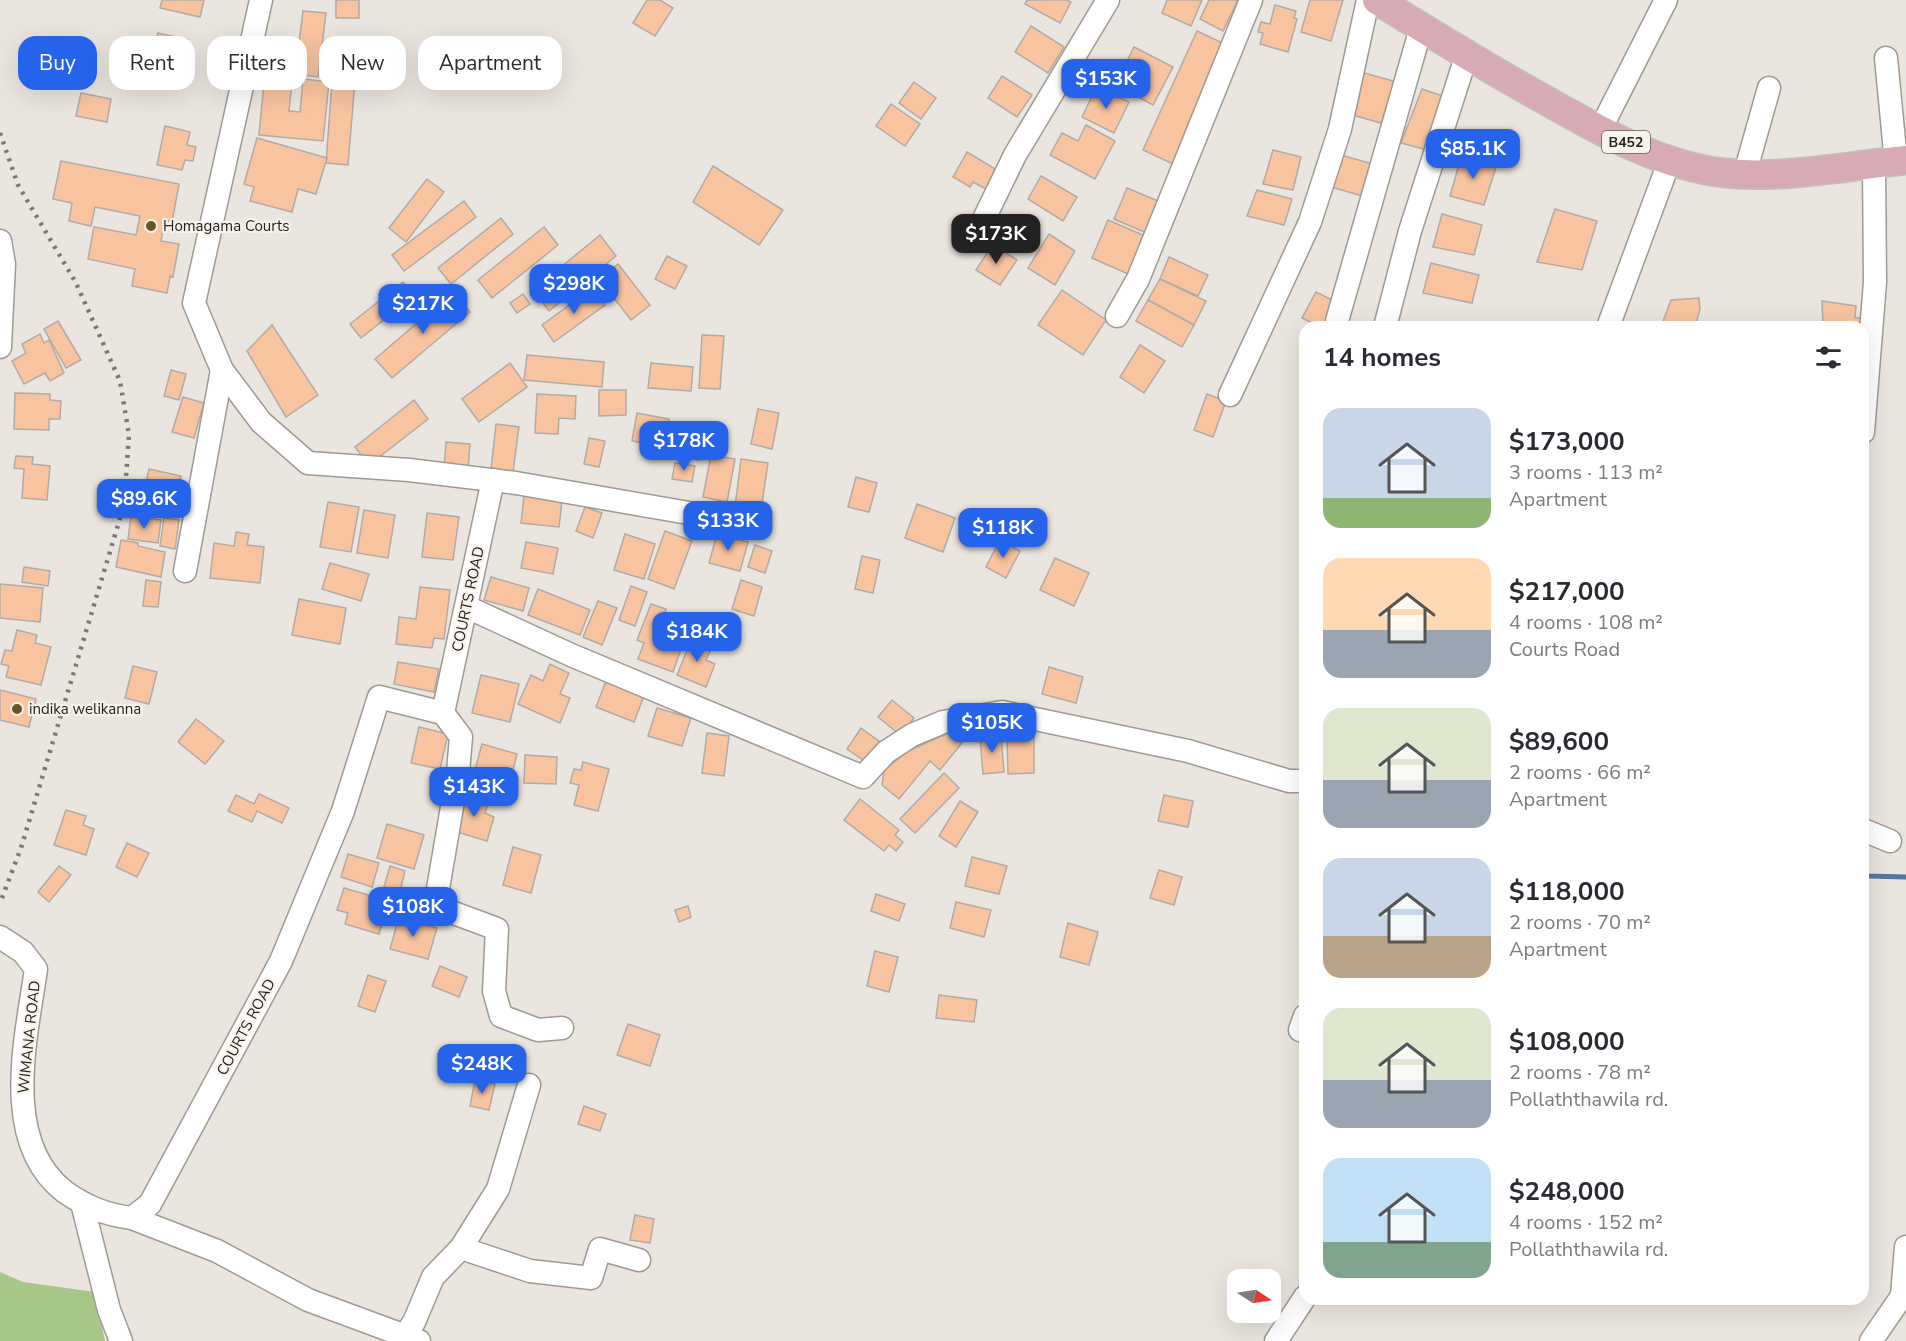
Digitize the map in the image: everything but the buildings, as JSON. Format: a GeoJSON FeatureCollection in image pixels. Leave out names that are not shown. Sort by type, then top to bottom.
{"type":"FeatureCollection","features":[{"type":"Feature","properties":{"kind":"main road","name":"B452"},"geometry":{"type":"LineString","coordinates":[[1378,1],[1466,57],[1600,130],[1669,162],[1724,173],[1772,174],[1892,162]]}},
{"type":"Feature","properties":{"kind":"street"},"geometry":{"type":"LineString","coordinates":[[261,0],[194,303],[222,370],[261,422],[308,463],[494,480],[746,523]]}},
{"type":"Feature","properties":{"kind":"street"},"geometry":{"type":"LineString","coordinates":[[979,229],[1015,155],[1108,0]]}},
{"type":"Feature","properties":{"kind":"street"},"geometry":{"type":"LineString","coordinates":[[1117,316],[1138,279],[1251,0]]}},
{"type":"Feature","properties":{"kind":"street"},"geometry":{"type":"LineString","coordinates":[[1600,130],[1666,0]]}},
{"type":"Feature","properties":{"kind":"street"},"geometry":{"type":"LineString","coordinates":[[1230,396],[1310,222],[1378,1]]}},
{"type":"Feature","properties":{"kind":"street"},"geometry":{"type":"LineString","coordinates":[[1337,321],[1421,28]]}},
{"type":"Feature","properties":{"kind":"street"},"geometry":{"type":"LineString","coordinates":[[1387,321],[1410,231],[1466,57]]}},
{"type":"Feature","properties":{"kind":"street"},"geometry":{"type":"LineString","coordinates":[[1869,357],[1875,282],[1892,162],[1886,57]]}},
{"type":"Feature","properties":{"kind":"street"},"geometry":{"type":"LineString","coordinates":[[1745,173],[1769,88]]}},
{"type":"Feature","properties":{"kind":"street"},"geometry":{"type":"LineString","coordinates":[[1610,321],[1669,162]]}},
{"type":"Feature","properties":{"kind":"street"},"geometry":{"type":"LineString","coordinates":[[0,242],[4,264],[0,347]]}},
{"type":"Feature","properties":{"kind":"street"},"geometry":{"type":"LineString","coordinates":[[185,572],[222,370]]}},
{"type":"Feature","properties":{"kind":"street","name":"COURTS ROAD"},"geometry":{"type":"LineString","coordinates":[[132,1218],[150,1204],[281,961],[343,811],[379,697],[443,713],[494,480]]}},
{"type":"Feature","properties":{"kind":"street"},"geometry":{"type":"LineString","coordinates":[[467,607],[571,655],[863,777],[886,752],[912,735],[942,722],[1002,712],[1188,751],[1289,781],[1299,781]]}},
{"type":"Feature","properties":{"kind":"street"},"geometry":{"type":"LineString","coordinates":[[443,713],[461,737],[458,772],[435,906],[497,929],[494,992],[501,1016],[538,1030],[562,1028]]}},
{"type":"Feature","properties":{"kind":"street"},"geometry":{"type":"LineString","coordinates":[[1869,832],[1890,841]]}},
{"type":"Feature","properties":{"kind":"street","name":"WIMANA ROAD"},"geometry":{"type":"LineString","coordinates":[[0,937],[23,952],[36,969],[21,1078],[22,1116],[30,1146],[51,1182],[82,1203]]}},
{"type":"Feature","properties":{"kind":"street"},"geometry":{"type":"LineString","coordinates":[[82,1203],[107,1215],[132,1218],[217,1251],[308,1300],[412,1338],[414,1322],[434,1277],[461,1248],[498,1189],[529,1085]]}},
{"type":"Feature","properties":{"kind":"street"},"geometry":{"type":"LineString","coordinates":[[82,1203],[109,1310],[121,1341]]}},
{"type":"Feature","properties":{"kind":"street"},"geometry":{"type":"LineString","coordinates":[[1871,1341],[1902,1296],[1906,1247]]}},
{"type":"Feature","properties":{"kind":"street"},"geometry":{"type":"LineString","coordinates":[[461,1248],[530,1271],[591,1278],[600,1249],[639,1260]]}},
{"type":"Feature","properties":{"kind":"street"},"geometry":{"type":"LineString","coordinates":[[1276,1341],[1300,1305]]}},
{"type":"Feature","properties":{"kind":"green space"},"geometry":{"type":"Polygon","coordinates":[[[0,1272],[23,1282],[95,1292],[105,1341],[0,1341],[0,1272]]]}},
{"type":"Feature","properties":{"kind":"waterway"},"geometry":{"type":"LineString","coordinates":[[1869,876],[1906,877]]}},
{"type":"Feature","properties":{"kind":"railway"},"geometry":{"type":"LineString","coordinates":[[0,133],[18,185],[76,283],[120,381],[129,435],[124,505],[21,848],[0,903]]}},
{"type":"Feature","properties":{"kind":"place","name":"Homagama Courts"},"geometry":{"type":"Point","coordinates":[151,226]}},
{"type":"Feature","properties":{"kind":"place","name":"indika welikanna"},"geometry":{"type":"Point","coordinates":[17,709]}}]}
